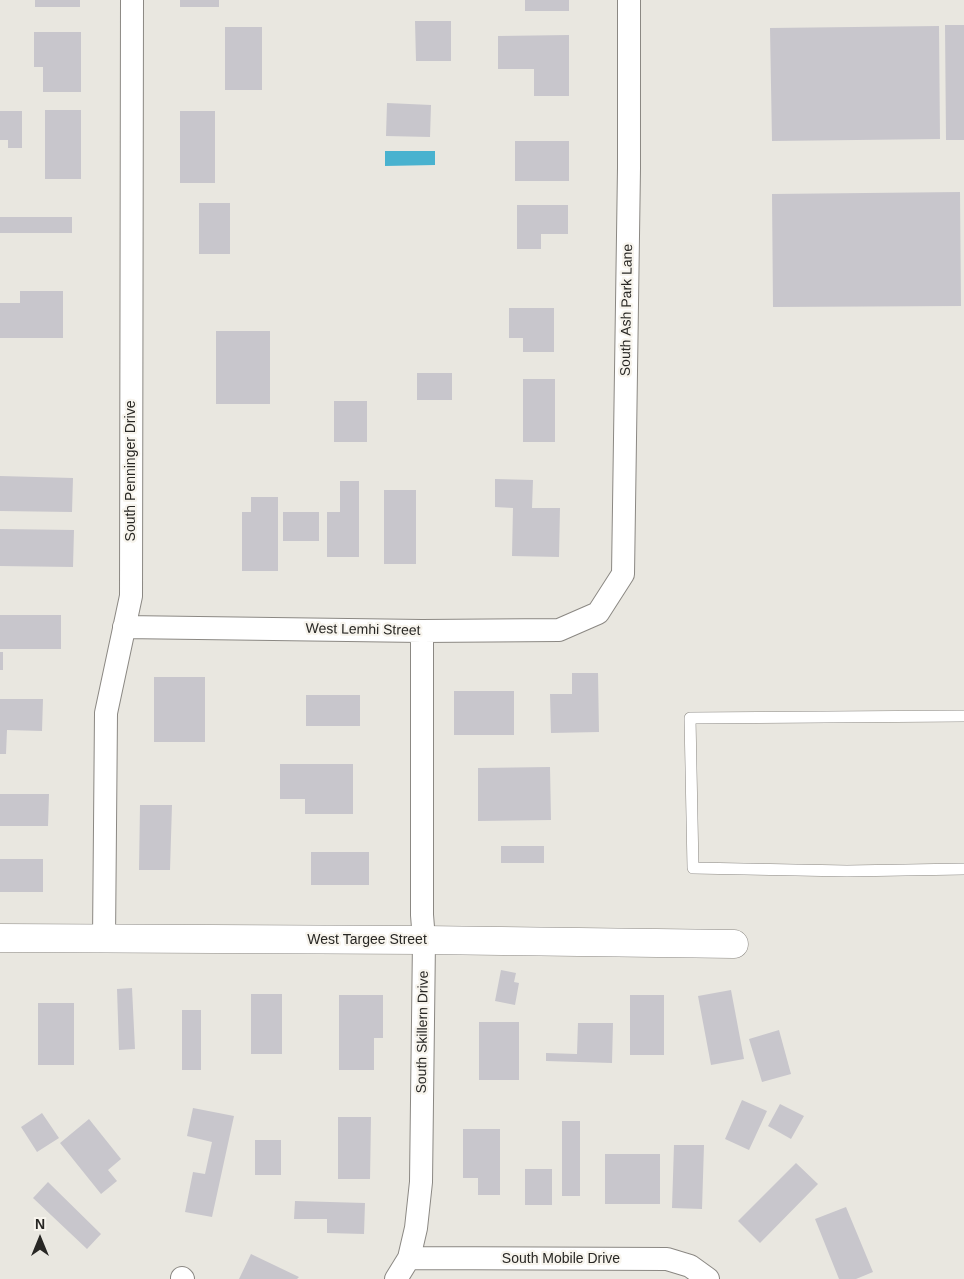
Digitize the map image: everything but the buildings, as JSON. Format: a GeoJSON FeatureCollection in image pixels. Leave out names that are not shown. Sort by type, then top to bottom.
{"type":"FeatureCollection","features":[{"type":"Feature","properties":{"kind":"street","name":"South Penninger Drive"},"geometry":{"type":"LineString","coordinates":[[104,939],[106,713],[131,596],[132,0]]}},
{"type":"Feature","properties":{"kind":"street","name":"South Ash Park Lane"},"geometry":{"type":"LineString","coordinates":[[598,613],[623,574],[629,168],[629,0]]}},
{"type":"Feature","properties":{"kind":"street","name":"West Lemhi Street"},"geometry":{"type":"LineString","coordinates":[[124,627],[422,631],[559,630],[598,613]]}},
{"type":"Feature","properties":{"kind":"street","name":"South Skillern Drive"},"geometry":{"type":"LineString","coordinates":[[396,1279],[409,1258],[416,1228],[421,1182],[424,940],[422,915],[422,631]]}},
{"type":"Feature","properties":{"kind":"street","name":"West Targee Street"},"geometry":{"type":"LineString","coordinates":[[0,938],[734,944]]}},
{"type":"Feature","properties":{"kind":"street","name":"South Mobile Drive"},"geometry":{"type":"LineString","coordinates":[[409,1258],[667,1259],[690,1266],[708,1279]]}},
{"type":"Feature","properties":{"kind":"lane"},"geometry":{"type":"LineString","coordinates":[[964,716],[690,718],[693,868],[847,871],[964,869]]}},
{"type":"Feature","properties":{"kind":"water"},"geometry":{"type":"Polygon","coordinates":[[[385,151],[435,151],[435,165],[385,166],[385,151]]]}}]}
